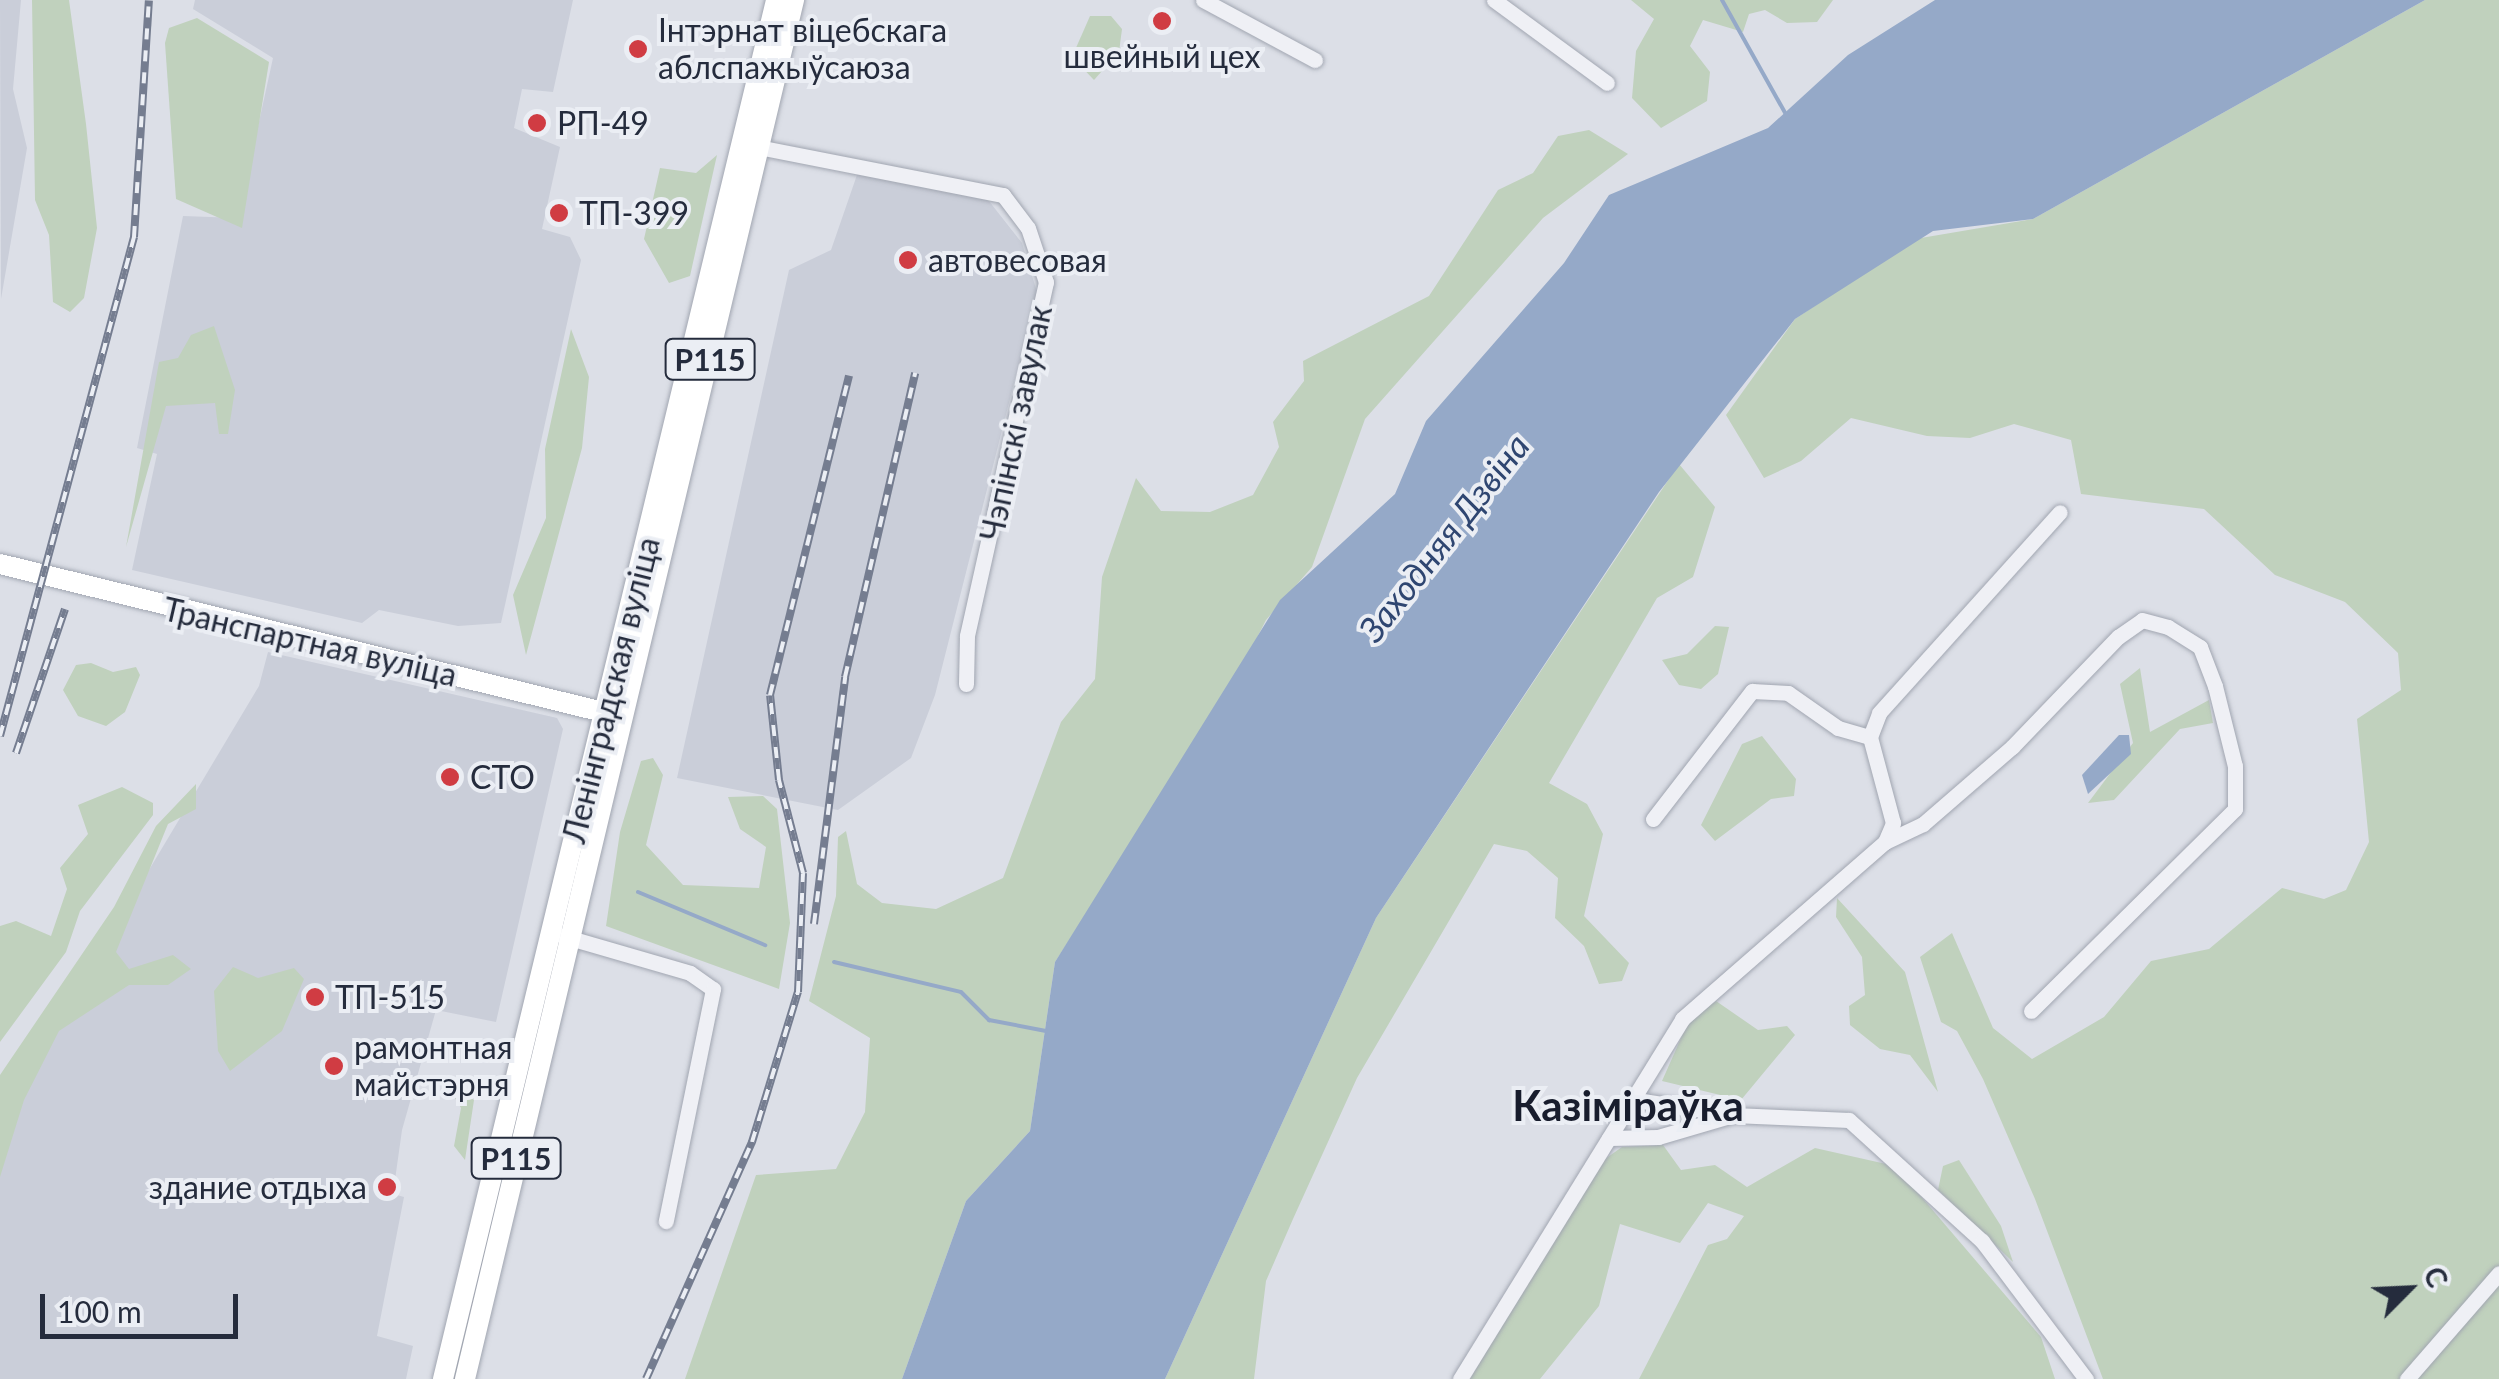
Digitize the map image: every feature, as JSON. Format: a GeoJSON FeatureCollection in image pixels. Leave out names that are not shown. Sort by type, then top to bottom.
{"type":"FeatureCollection","features":[{"type":"Feature","properties":{"kind":"main road","name":"Ленінградская вуліца"},"geometry":{"type":"LineString","coordinates":[[751,145],[776,0]]}},
{"type":"Feature","properties":{"kind":"main road","name":"Ленінградская вуліца"},"geometry":{"type":"LineString","coordinates":[[442,1379],[496,1198],[751,145],[794,0]]}},
{"type":"Feature","properties":{"kind":"main road","name":"Транспартная вуліца"},"geometry":{"type":"LineString","coordinates":[[0,564],[612,714]]}},
{"type":"Feature","properties":{"kind":"main road","name":"Ленінградская вуліца"},"geometry":{"type":"LineString","coordinates":[[465,1379],[496,1198]]}},
{"type":"Feature","properties":{"kind":"street"},"geometry":{"type":"LineString","coordinates":[[1202,0],[1316,60]]}},
{"type":"Feature","properties":{"kind":"street"},"geometry":{"type":"LineString","coordinates":[[1494,0],[1607,83]]}},
{"type":"Feature","properties":{"kind":"street","name":"Чэпінскі завулак"},"geometry":{"type":"LineString","coordinates":[[751,145],[1003,195],[1028,228],[1046,282],[967,636],[966,684]]}},
{"type":"Feature","properties":{"kind":"street"},"geometry":{"type":"LineString","coordinates":[[1885,842],[1893,824],[1870,737],[1879,713],[2060,512]]}},
{"type":"Feature","properties":{"kind":"street"},"geometry":{"type":"LineString","coordinates":[[1460,1379],[1636,1100],[1682,1018],[1885,842],[1923,824],[2142,620],[2200,647],[2235,766],[2234,809],[2032,1011]]}},
{"type":"Feature","properties":{"kind":"street"},"geometry":{"type":"LineString","coordinates":[[1652,819],[1752,691],[1788,692],[1838,728],[1870,737]]}},
{"type":"Feature","properties":{"kind":"street"},"geometry":{"type":"LineString","coordinates":[[558,934],[713,988],[666,1221]]}},
{"type":"Feature","properties":{"kind":"street"},"geometry":{"type":"LineString","coordinates":[[1636,1100],[1733,1116],[1849,1120],[1982,1240],[2086,1379]]}},
{"type":"Feature","properties":{"kind":"street"},"geometry":{"type":"LineString","coordinates":[[1609,1138],[1658,1136],[1733,1116]]}},
{"type":"Feature","properties":{"kind":"street"},"geometry":{"type":"LineString","coordinates":[[2408,1379],[2499,1273]]}},
{"type":"Feature","properties":{"kind":"shaded area"},"geometry":{"type":"Polygon","coordinates":[[[0,0],[21,0],[13,89],[27,148],[1,299],[0,0]]]}},
{"type":"Feature","properties":{"kind":"shaded area"},"geometry":{"type":"Polygon","coordinates":[[[195,0],[573,0],[553,92],[522,89],[514,128],[560,147],[542,229],[570,237],[581,260],[501,623],[458,626],[379,610],[362,623],[132,570],[157,454],[137,448],[183,216],[238,218],[273,58],[193,9],[195,0]]]}},
{"type":"Feature","properties":{"kind":"shaded area"},"geometry":{"type":"Polygon","coordinates":[[[858,172],[985,196],[1022,243],[1037,292],[935,695],[911,758],[838,810],[677,778],[789,270],[831,250],[858,172]]]}},
{"type":"Feature","properties":{"kind":"shaded area"},"geometry":{"type":"Polygon","coordinates":[[[268,652],[557,718],[563,729],[496,1022],[436,1010],[402,1130],[393,1194],[404,1197],[377,1336],[413,1346],[406,1379],[0,1379],[0,1151],[21,1084],[259,686],[268,652]]]}},
{"type":"Feature","properties":{"kind":"green space"},"geometry":{"type":"Polygon","coordinates":[[[32,0],[69,0],[86,124],[97,228],[84,298],[70,312],[53,302],[49,235],[35,200],[32,0]]]}},
{"type":"Feature","properties":{"kind":"green space"},"geometry":{"type":"Polygon","coordinates":[[[1631,0],[1833,0],[1817,22],[1787,23],[1765,10],[1749,14],[1743,32],[1703,20],[1690,46],[1710,72],[1707,101],[1661,128],[1632,98],[1636,51],[1654,19],[1631,0]]]}},
{"type":"Feature","properties":{"kind":"green space"},"geometry":{"type":"Polygon","coordinates":[[[2425,0],[2499,0],[2499,1379],[2103,1379],[2035,1199],[1983,1079],[1957,1031],[1941,1022],[1920,957],[1952,933],[1993,1028],[2032,1059],[2104,1017],[2151,961],[2209,949],[2282,888],[2324,899],[2346,890],[2369,842],[2357,719],[2401,690],[2398,653],[2345,602],[2275,575],[2204,509],[2081,494],[2071,440],[2014,424],[1970,438],[1927,436],[1851,418],[1801,461],[1764,478],[1726,415],[1795,319],[1915,239],[2033,219],[2425,0]]]}},
{"type":"Feature","properties":{"kind":"green space"},"geometry":{"type":"Polygon","coordinates":[[[1090,16],[1111,16],[1122,29],[1119,52],[1094,80],[1072,57],[1090,16]]]}},
{"type":"Feature","properties":{"kind":"green space"},"geometry":{"type":"Polygon","coordinates":[[[197,18],[269,62],[242,228],[176,199],[165,43],[169,28],[197,18]]]}},
{"type":"Feature","properties":{"kind":"green space"},"geometry":{"type":"Polygon","coordinates":[[[1589,130],[1628,154],[1543,218],[1365,419],[1312,567],[1266,620],[1229,693],[1055,962],[1030,1131],[966,1201],[902,1379],[685,1379],[756,1175],[836,1169],[865,1112],[870,1038],[809,1001],[836,896],[838,837],[846,831],[857,884],[882,903],[936,909],[1003,878],[1061,722],[1095,679],[1102,577],[1136,478],[1161,511],[1210,512],[1253,495],[1279,447],[1273,422],[1304,381],[1303,361],[1429,296],[1498,190],[1533,173],[1558,136],[1589,130]]]}},
{"type":"Feature","properties":{"kind":"green space"},"geometry":{"type":"Polygon","coordinates":[[[717,155],[690,276],[669,283],[644,239],[660,168],[696,173],[717,155]]]}},
{"type":"Feature","properties":{"kind":"green space"},"geometry":{"type":"Polygon","coordinates":[[[214,326],[235,390],[228,434],[219,434],[215,403],[166,406],[126,547],[159,362],[178,358],[191,335],[214,326]]]}},
{"type":"Feature","properties":{"kind":"green space"},"geometry":{"type":"Polygon","coordinates":[[[571,329],[589,377],[582,448],[526,655],[513,595],[546,518],[545,449],[571,329]]]}},
{"type":"Feature","properties":{"kind":"green space"},"geometry":{"type":"Polygon","coordinates":[[[1679,464],[1715,507],[1693,577],[1657,598],[1549,783],[1587,804],[1603,834],[1584,916],[1629,963],[1622,981],[1599,984],[1584,946],[1555,918],[1558,878],[1527,851],[1494,844],[1357,1078],[1293,1219],[1266,1281],[1254,1379],[1165,1379],[1376,918],[1679,464]]]}},
{"type":"Feature","properties":{"kind":"green space"},"geometry":{"type":"Polygon","coordinates":[[[1715,626],[1729,627],[1718,674],[1701,689],[1679,685],[1662,660],[1687,654],[1715,626]]]}},
{"type":"Feature","properties":{"kind":"green space"},"geometry":{"type":"Polygon","coordinates":[[[91,663],[113,672],[136,667],[140,675],[125,712],[106,726],[78,716],[63,690],[76,665],[91,663]]]}},
{"type":"Feature","properties":{"kind":"green space"},"geometry":{"type":"Polygon","coordinates":[[[2140,668],[2150,732],[2209,700],[2213,723],[2180,729],[2114,800],[2088,803],[2133,743],[2120,684],[2140,668]]]}},
{"type":"Feature","properties":{"kind":"green space"},"geometry":{"type":"Polygon","coordinates":[[[1762,736],[1796,779],[1794,796],[1771,799],[1715,841],[1701,825],[1742,744],[1762,736]]]}},
{"type":"Feature","properties":{"kind":"green space"},"geometry":{"type":"Polygon","coordinates":[[[653,758],[663,775],[646,845],[683,885],[759,888],[766,847],[740,829],[728,797],[763,796],[777,809],[790,923],[779,989],[606,926],[620,832],[641,761],[653,758]]]}},
{"type":"Feature","properties":{"kind":"green space"},"geometry":{"type":"Polygon","coordinates":[[[196,784],[196,809],[168,824],[116,952],[129,969],[173,955],[191,969],[168,985],[129,985],[59,1031],[24,1100],[0,1177],[0,1075],[114,907],[156,826],[196,784]]]}},
{"type":"Feature","properties":{"kind":"green space"},"geometry":{"type":"Polygon","coordinates":[[[122,787],[153,803],[153,815],[80,911],[66,952],[0,1042],[0,926],[16,921],[51,936],[67,889],[60,868],[88,834],[78,805],[122,787]]]}},
{"type":"Feature","properties":{"kind":"green space"},"geometry":{"type":"Polygon","coordinates":[[[1837,898],[1905,972],[1938,1092],[1910,1055],[1880,1049],[1850,1025],[1849,1006],[1865,995],[1862,957],[1836,917],[1837,898]]]}},
{"type":"Feature","properties":{"kind":"green space"},"geometry":{"type":"Polygon","coordinates":[[[233,967],[258,978],[294,968],[304,979],[282,1031],[230,1071],[218,1051],[214,991],[233,967]]]}},
{"type":"Feature","properties":{"kind":"green space"},"geometry":{"type":"Polygon","coordinates":[[[1716,1001],[1758,1030],[1787,1026],[1795,1035],[1741,1100],[1662,1081],[1689,1020],[1716,1001]]]}},
{"type":"Feature","properties":{"kind":"green space"},"geometry":{"type":"Polygon","coordinates":[[[446,1083],[474,1100],[465,1160],[454,1146],[461,1108],[446,1083]]]}},
{"type":"Feature","properties":{"kind":"green space"},"geometry":{"type":"Polygon","coordinates":[[[1663,1145],[1681,1170],[1715,1165],[1747,1187],[1815,1148],[1895,1166],[2041,1337],[2055,1379],[1639,1379],[1708,1245],[1727,1239],[1744,1216],[1708,1203],[1680,1243],[1620,1224],[1599,1306],[1540,1379],[1470,1379],[1598,1164],[1622,1147],[1663,1145]]]}},
{"type":"Feature","properties":{"kind":"green space"},"geometry":{"type":"Polygon","coordinates":[[[1959,1160],[2001,1226],[2013,1262],[1938,1190],[1943,1166],[1959,1160]]]}},
{"type":"Feature","properties":{"kind":"water","name":"Заходняя Дзвіна"},"geometry":{"type":"Polygon","coordinates":[[[1935,0],[2425,0],[2033,219],[1933,231],[1795,319],[1659,492],[1376,918],[1165,1379],[902,1379],[966,1201],[1030,1131],[1055,962],[1280,600],[1395,494],[1426,421],[1564,263],[1609,195],[1768,128],[1848,55],[1935,0]]]}},
{"type":"Feature","properties":{"kind":"water"},"geometry":{"type":"Polygon","coordinates":[[[2119,735],[2129,735],[2131,754],[2088,794],[2082,775],[2119,735]]]}},
{"type":"Feature","properties":{"kind":"waterway"},"geometry":{"type":"LineString","coordinates":[[1722,0],[1788,118]]}},
{"type":"Feature","properties":{"kind":"waterway"},"geometry":{"type":"LineString","coordinates":[[638,892],[765,945]]}},
{"type":"Feature","properties":{"kind":"waterway"},"geometry":{"type":"LineString","coordinates":[[834,962],[961,992],[989,1020],[1046,1031]]}},
{"type":"Feature","properties":{"kind":"railway"},"geometry":{"type":"LineString","coordinates":[[0,736],[134,237],[149,0]]}},
{"type":"Feature","properties":{"kind":"railway"},"geometry":{"type":"LineString","coordinates":[[814,924],[845,677],[915,373]]}},
{"type":"Feature","properties":{"kind":"railway"},"geometry":{"type":"LineString","coordinates":[[646,1379],[752,1142],[798,992],[803,873],[779,780],[770,695],[849,376]]}},
{"type":"Feature","properties":{"kind":"railway"},"geometry":{"type":"LineString","coordinates":[[16,753],[65,609]]}},
{"type":"Feature","properties":{"kind":"place","name":"швейный цех"},"geometry":{"type":"Point","coordinates":[1162,21]}},
{"type":"Feature","properties":{"kind":"place","name":"Інтэрнат віцебскага аблспажыўсаюза"},"geometry":{"type":"Point","coordinates":[638,49]}},
{"type":"Feature","properties":{"kind":"place","name":"РП-49"},"geometry":{"type":"Point","coordinates":[537,123]}},
{"type":"Feature","properties":{"kind":"place","name":"ТП-399"},"geometry":{"type":"Point","coordinates":[559,213]}},
{"type":"Feature","properties":{"kind":"place","name":"автовесовая"},"geometry":{"type":"Point","coordinates":[908,260]}},
{"type":"Feature","properties":{"kind":"place","name":"СТО"},"geometry":{"type":"Point","coordinates":[450,777]}},
{"type":"Feature","properties":{"kind":"place","name":"ТП-515"},"geometry":{"type":"Point","coordinates":[315,997]}},
{"type":"Feature","properties":{"kind":"place","name":"рамонтная майстэрня"},"geometry":{"type":"Point","coordinates":[334,1066]}},
{"type":"Feature","properties":{"kind":"place","name":"здание отдыха"},"geometry":{"type":"Point","coordinates":[387,1187]}},
{"type":"Feature","properties":{"kind":"district","name":"Казіміраўка"},"geometry":{"type":"Point","coordinates":[1628,1105]}}]}
